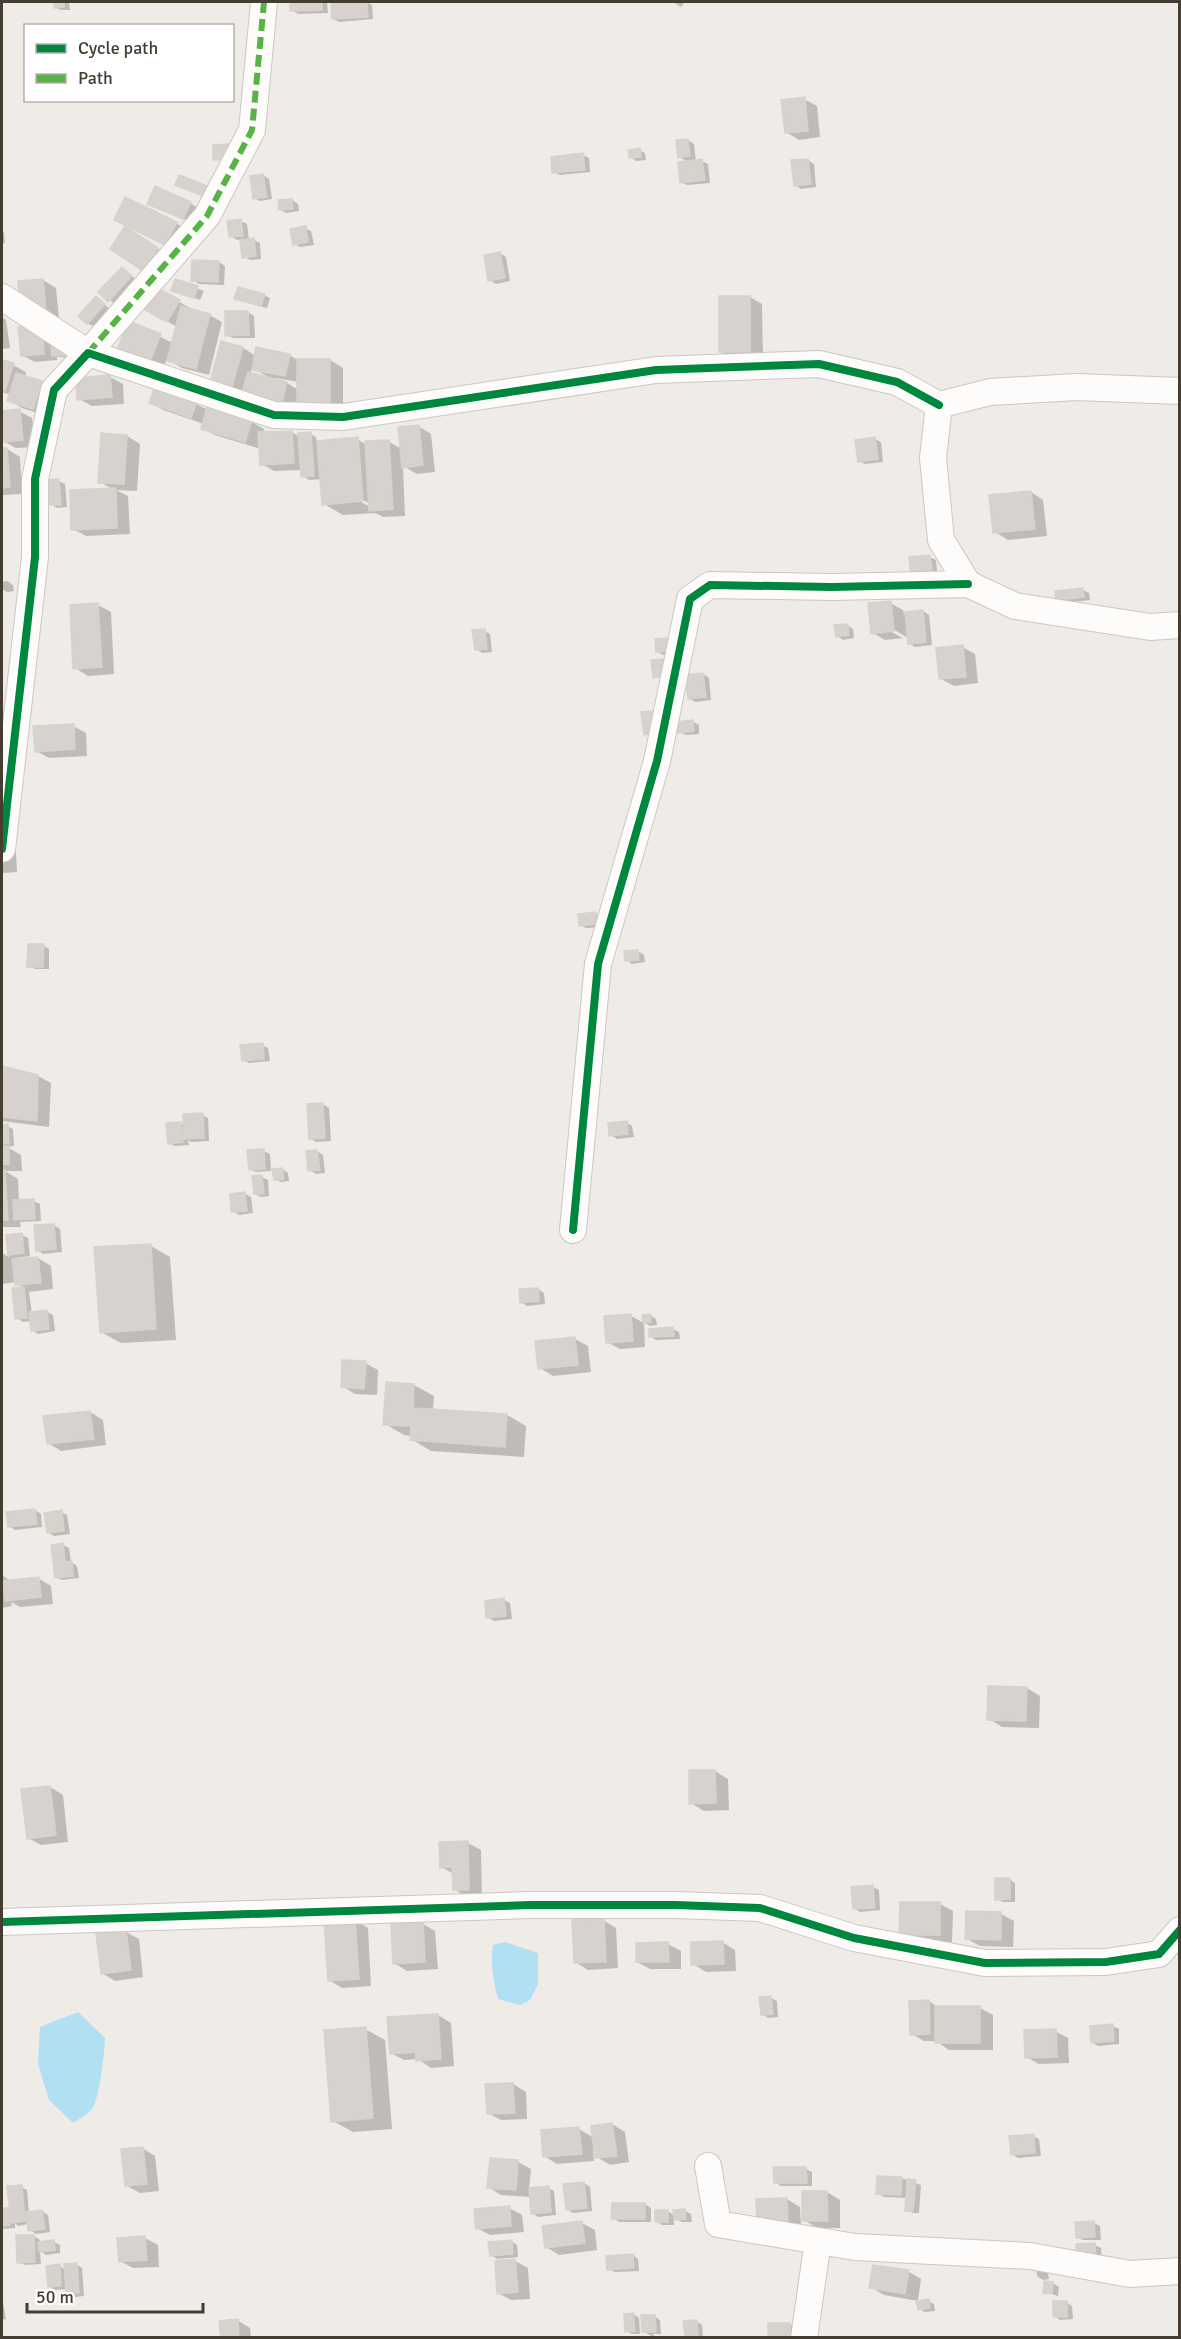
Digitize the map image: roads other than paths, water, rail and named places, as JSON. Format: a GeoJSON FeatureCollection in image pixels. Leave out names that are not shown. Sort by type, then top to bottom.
{"type":"FeatureCollection","features":[{"type":"Feature","properties":{"kind":"street"},"geometry":{"type":"LineString","coordinates":[[2,849],[34,557],[35,478],[54,390],[207,216],[252,130],[264,2]]}},
{"type":"Feature","properties":{"kind":"street"},"geometry":{"type":"LineString","coordinates":[[2,297],[88,353],[274,415],[344,417],[656,370],[819,364],[897,382],[939,405],[990,392],[1076,387],[1179,392]]}},
{"type":"Feature","properties":{"kind":"street"},"geometry":{"type":"LineString","coordinates":[[939,405],[933,458],[941,540],[969,585]]}},
{"type":"Feature","properties":{"kind":"street"},"geometry":{"type":"LineString","coordinates":[[573,1230],[598,964],[657,761],[690,599],[710,585],[832,587],[969,585],[1015,606],[1150,627],[1179,625]]}},
{"type":"Feature","properties":{"kind":"street"},"geometry":{"type":"LineString","coordinates":[[2,1922],[530,1905],[676,1905],[760,1908],[854,1938],[984,1963],[1106,1962],[1159,1954],[1179,1930]]}},
{"type":"Feature","properties":{"kind":"street"},"geometry":{"type":"LineString","coordinates":[[708,2166],[718,2224],[855,2247],[1030,2256],[1130,2274],[1179,2271]]}},
{"type":"Feature","properties":{"kind":"street"},"geometry":{"type":"LineString","coordinates":[[804,2337],[818,2241]]}},
{"type":"Feature","properties":{"kind":"water"},"geometry":{"type":"Polygon","coordinates":[[[505,1942],[538,1953],[538,1984],[530,2000],[520,2005],[498,1999],[496,1992],[492,1965],[493,1945],[505,1942]]]}},
{"type":"Feature","properties":{"kind":"water"},"geometry":{"type":"Polygon","coordinates":[[[78,2012],[105,2038],[105,2044],[95,2104],[88,2113],[73,2123],[49,2100],[38,2064],[40,2027],[78,2012]]]}}]}
